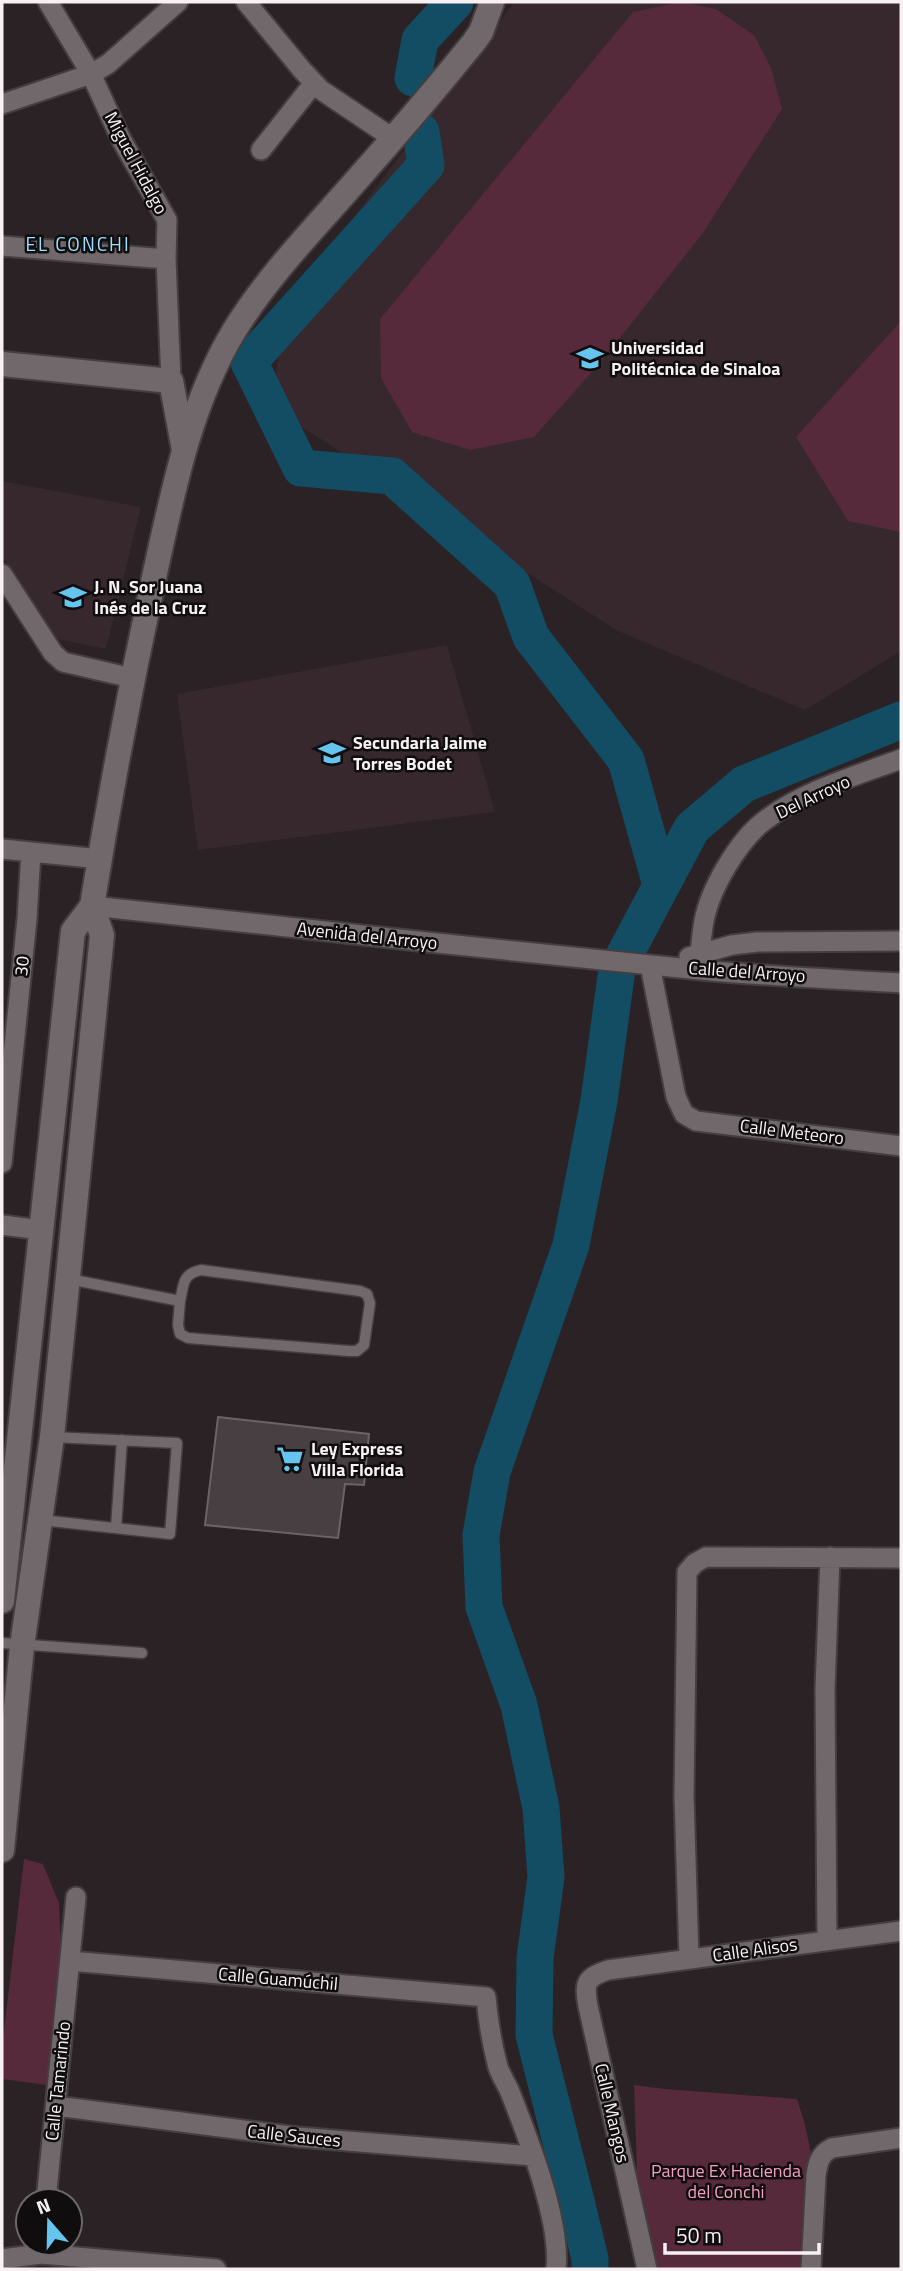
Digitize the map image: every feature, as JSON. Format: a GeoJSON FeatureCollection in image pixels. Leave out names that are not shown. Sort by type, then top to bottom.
{"type":"FeatureCollection","features":[{"type":"Feature","properties":{"kind":"street","name":"Miguel Hidalgo"},"geometry":{"type":"LineString","coordinates":[[48,2],[91,74],[121,139],[167,219],[171,381]]}},
{"type":"Feature","properties":{"kind":"street"},"geometry":{"type":"LineString","coordinates":[[2,104],[91,74],[108,64],[178,2]]}},
{"type":"Feature","properties":{"kind":"street"},"geometry":{"type":"LineString","coordinates":[[246,2],[321,90],[394,139]]}},
{"type":"Feature","properties":{"kind":"street"},"geometry":{"type":"LineString","coordinates":[[2,1601],[3,1566],[73,931],[92,906],[132,677],[185,452],[207,385],[233,332],[267,284],[394,139],[474,42],[481,32],[492,2]]}},
{"type":"Feature","properties":{"kind":"street"},"geometry":{"type":"LineString","coordinates":[[261,150],[314,83]]}},
{"type":"Feature","properties":{"kind":"street"},"geometry":{"type":"LineString","coordinates":[[2,246],[166,259]]}},
{"type":"Feature","properties":{"kind":"street"},"geometry":{"type":"LineString","coordinates":[[2,365],[171,381],[185,452]]}},
{"type":"Feature","properties":{"kind":"street"},"geometry":{"type":"LineString","coordinates":[[2,574],[52,653],[63,662],[132,677]]}},
{"type":"Feature","properties":{"kind":"street","name":"Del Arroyo"},"geometry":{"type":"LineString","coordinates":[[700,962],[704,919],[718,883],[743,842],[763,822],[795,801],[901,759]]}},
{"type":"Feature","properties":{"kind":"street"},"geometry":{"type":"LineString","coordinates":[[2,849],[100,859]]}},
{"type":"Feature","properties":{"kind":"street","name":"30"},"geometry":{"type":"LineString","coordinates":[[2,1163],[27,919],[31,852]]}},
{"type":"Feature","properties":{"kind":"street"},"geometry":{"type":"LineString","coordinates":[[2,1850],[12,1645],[35,1569],[52,1437],[102,934],[92,906]]}},
{"type":"Feature","properties":{"kind":"street","name":"Avenida del Arroyo"},"geometry":{"type":"LineString","coordinates":[[92,906],[652,965]]}},
{"type":"Feature","properties":{"kind":"street","name":"Calle del Arroyo"},"geometry":{"type":"LineString","coordinates":[[700,962],[732,945],[757,942],[901,941]]}},
{"type":"Feature","properties":{"kind":"street","name":"Calle del Arroyo"},"geometry":{"type":"LineString","coordinates":[[652,965],[700,962],[901,982]]}},
{"type":"Feature","properties":{"kind":"street","name":"Calle Meteoro"},"geometry":{"type":"LineString","coordinates":[[652,965],[676,1097],[684,1114],[696,1121],[901,1146]]}},
{"type":"Feature","properties":{"kind":"street"},"geometry":{"type":"LineString","coordinates":[[2,1225],[41,1230]]}},
{"type":"Feature","properties":{"kind":"street"},"geometry":{"type":"LineString","coordinates":[[689,1958],[684,1796],[687,1572],[695,1563],[706,1557],[901,1558]]}},
{"type":"Feature","properties":{"kind":"street"},"geometry":{"type":"LineString","coordinates":[[827,1940],[825,1689],[830,1558]]}},
{"type":"Feature","properties":{"kind":"street"},"geometry":{"type":"LineString","coordinates":[[3,1566],[35,1569]]}},
{"type":"Feature","properties":{"kind":"street","name":"Calle Tamarindo"},"geometry":{"type":"LineString","coordinates":[[48,2187],[76,1897]]}},
{"type":"Feature","properties":{"kind":"street","name":"Calle Alisos"},"geometry":{"type":"LineString","coordinates":[[608,1970],[901,1931]]}},
{"type":"Feature","properties":{"kind":"street","name":"Calle Guamúchil"},"geometry":{"type":"LineString","coordinates":[[70,1961],[486,1997],[489,2027],[499,2070],[509,2089],[533,2156]]}},
{"type":"Feature","properties":{"kind":"street","name":"Calle Mangos"},"geometry":{"type":"LineString","coordinates":[[608,1970],[587,1981],[586,1991],[647,2269]]}},
{"type":"Feature","properties":{"kind":"street","name":"Calle Sauces"},"geometry":{"type":"LineString","coordinates":[[55,2106],[298,2137],[533,2156]]}},
{"type":"Feature","properties":{"kind":"street"},"geometry":{"type":"LineString","coordinates":[[811,2269],[816,2175],[818,2161],[824,2152],[832,2148],[901,2138]]}},
{"type":"Feature","properties":{"kind":"street"},"geometry":{"type":"LineString","coordinates":[[533,2156],[546,2191],[556,2269]]}},
{"type":"Feature","properties":{"kind":"street"},"geometry":{"type":"LineString","coordinates":[[2,2259],[22,2257]]}},
{"type":"Feature","properties":{"kind":"street"},"geometry":{"type":"LineString","coordinates":[[66,2257],[216,2269]]}},
{"type":"Feature","properties":{"kind":"lane"},"geometry":{"type":"LineString","coordinates":[[201,1270],[360,1290],[367,1294],[370,1303],[364,1345],[358,1351],[349,1351],[188,1338],[180,1334],[178,1325],[180,1301],[185,1279],[191,1272],[201,1270]]}},
{"type":"Feature","properties":{"kind":"lane"},"geometry":{"type":"LineString","coordinates":[[68,1279],[180,1301]]}},
{"type":"Feature","properties":{"kind":"lane"},"geometry":{"type":"LineString","coordinates":[[41,1520],[170,1534],[177,1443],[52,1437]]}},
{"type":"Feature","properties":{"kind":"lane"},"geometry":{"type":"LineString","coordinates":[[116,1528],[122,1440]]}},
{"type":"Feature","properties":{"kind":"lane"},"geometry":{"type":"LineString","coordinates":[[12,1645],[142,1653]]}},
{"type":"Feature","properties":{"kind":"shaded area","name":"Universidad Politécnica de Sinaloa"},"geometry":{"type":"Polygon","coordinates":[[[514,2],[901,2],[901,651],[805,710],[616,630],[271,407],[285,310],[514,2]]]}},
{"type":"Feature","properties":{"kind":"shaded area","name":"J. N. Sor Juana Inés de la Cruz"},"geometry":{"type":"Polygon","coordinates":[[[2,481],[141,507],[106,649],[52,638],[2,556],[2,481]]]}},
{"type":"Feature","properties":{"kind":"shaded area","name":"Secundaria Jaime Torres Bodet"},"geometry":{"type":"Polygon","coordinates":[[[447,645],[495,812],[198,850],[177,694],[447,645]]]}},
{"type":"Feature","properties":{"kind":"green space"},"geometry":{"type":"Polygon","coordinates":[[[680,2],[716,9],[754,35],[771,68],[782,109],[703,233],[600,363],[534,437],[470,450],[412,432],[381,378],[380,319],[633,12],[680,2]]]}},
{"type":"Feature","properties":{"kind":"green space"},"geometry":{"type":"Polygon","coordinates":[[[901,321],[901,532],[848,521],[796,437],[901,321]]]}},
{"type":"Feature","properties":{"kind":"green space"},"geometry":{"type":"Polygon","coordinates":[[[24,1859],[43,1864],[59,1903],[61,1953],[47,2085],[2,2079],[2,2048],[24,1859]]]}},
{"type":"Feature","properties":{"kind":"green space","name":"Parque Ex Hacienda del Conchi"},"geometry":{"type":"Polygon","coordinates":[[[634,2085],[797,2099],[816,2175],[811,2269],[647,2269],[639,2231],[634,2085]]]}},
{"type":"Feature","properties":{"kind":"building","name":"Ley Express Villa Florida"},"geometry":{"type":"Polygon","coordinates":[[[218,1417],[369,1434],[364,1485],[345,1484],[338,1538],[205,1525],[218,1417]]]}},
{"type":"Feature","properties":{"kind":"waterway"},"geometry":{"type":"LineString","coordinates":[[413,78],[420,40],[455,2]]}},
{"type":"Feature","properties":{"kind":"waterway"},"geometry":{"type":"LineString","coordinates":[[421,132],[426,165],[249,362],[301,468],[392,476],[512,584],[531,637],[626,760],[661,885]]}},
{"type":"Feature","properties":{"kind":"waterway"},"geometry":{"type":"LineString","coordinates":[[590,2269],[590,2259],[534,2035],[535,1958],[546,1877],[541,1808],[519,1705],[484,1607],[481,1535],[492,1472],[571,1245],[599,1101],[617,969],[692,828],[744,784],[901,720]]}},
{"type":"Feature","properties":{"kind":"place","name":"Universidad Politécnica de Sinaloa"},"geometry":{"type":"Point","coordinates":[590,358]}},
{"type":"Feature","properties":{"kind":"place","name":"J. N. Sor Juana Inés de la Cruz"},"geometry":{"type":"Point","coordinates":[73,597]}},
{"type":"Feature","properties":{"kind":"place","name":"Secundaria Jaime Torres Bodet"},"geometry":{"type":"Point","coordinates":[332,753]}},
{"type":"Feature","properties":{"kind":"place","name":"Ley Express Villa Florida"},"geometry":{"type":"Point","coordinates":[290,1459]}},
{"type":"Feature","properties":{"kind":"district","name":"EL CONCHI"},"geometry":{"type":"Point","coordinates":[78,244]}}]}
